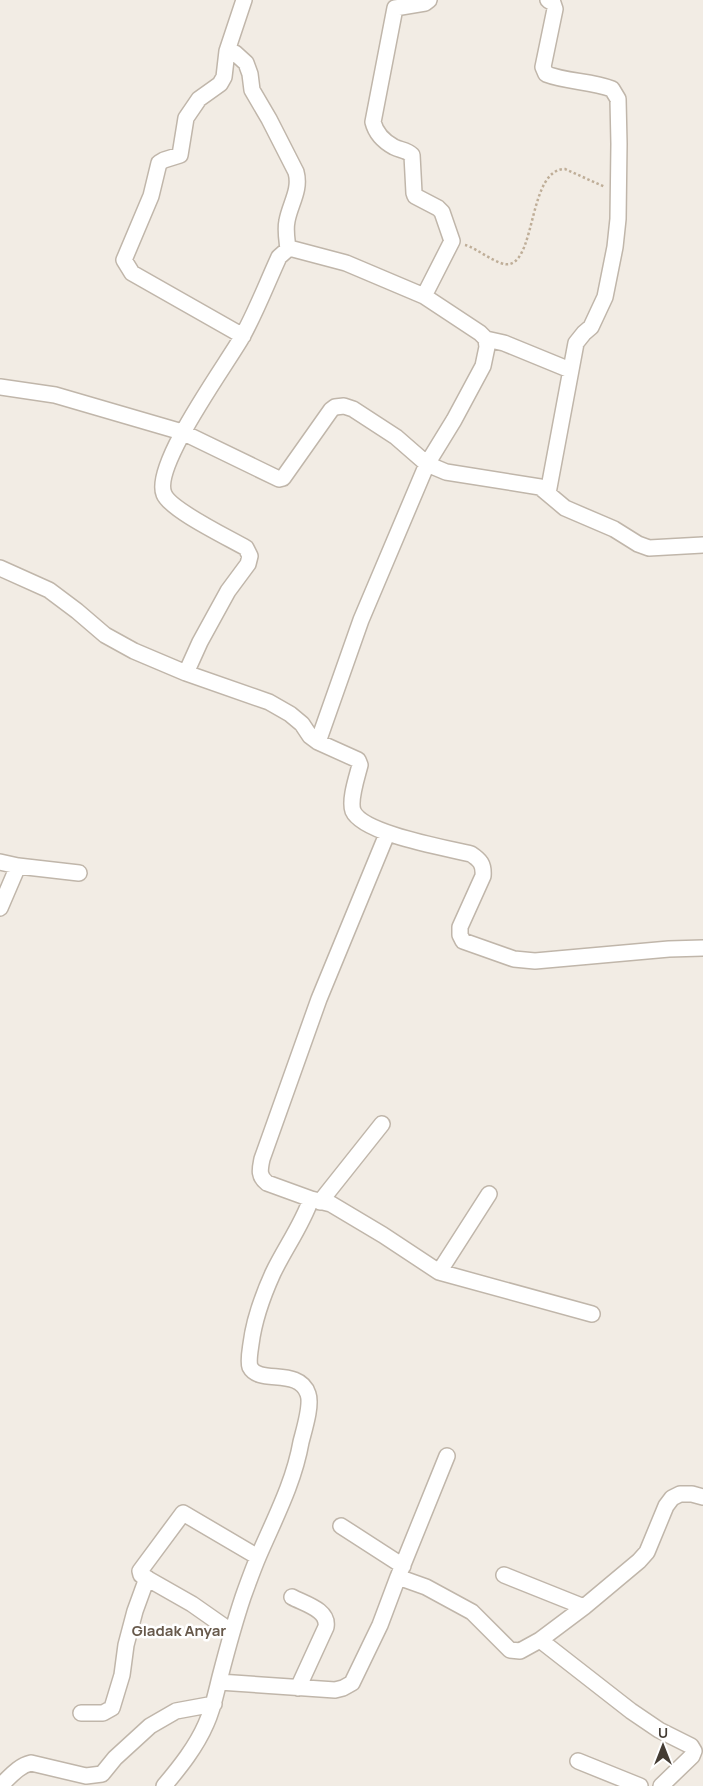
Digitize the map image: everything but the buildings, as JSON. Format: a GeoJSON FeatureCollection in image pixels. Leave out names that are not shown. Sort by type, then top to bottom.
{"type":"FeatureCollection","features":[{"type":"Feature","properties":{"kind":"street"},"geometry":{"type":"LineString","coordinates":[[243,336],[132,273],[124,260],[151,196],[159,163],[180,155],[186,118],[199,99],[220,84],[224,77],[228,50],[244,0]]}},
{"type":"Feature","properties":{"kind":"street"},"geometry":{"type":"LineString","coordinates":[[424,296],[452,241],[442,212],[415,196],[412,155],[393,146],[375,132],[373,122],[395,4],[425,3],[429,0]]}},
{"type":"Feature","properties":{"kind":"street"},"geometry":{"type":"LineString","coordinates":[[548,0],[553,3],[555,9],[543,68],[546,74],[559,79],[612,89],[618,99],[619,144],[618,219],[615,247],[605,297],[591,327],[576,343],[548,493]]}},
{"type":"Feature","properties":{"kind":"street"},"geometry":{"type":"LineString","coordinates":[[228,50],[236,53],[246,63],[250,74],[252,90],[296,172],[298,180],[296,193],[287,221],[288,249]]}},
{"type":"Feature","properties":{"kind":"street"},"geometry":{"type":"LineString","coordinates":[[186,673],[200,642],[228,590],[248,564],[250,556],[246,548],[193,518],[167,500],[163,492],[164,479],[182,432],[243,336],[278,257],[288,249],[294,248],[346,263],[424,296],[480,333],[486,339],[504,343],[570,370]]}},
{"type":"Feature","properties":{"kind":"street"},"geometry":{"type":"LineString","coordinates":[[318,742],[361,620],[427,464],[454,420],[483,366],[487,347],[486,339]]}},
{"type":"Feature","properties":{"kind":"street"},"geometry":{"type":"LineString","coordinates":[[0,387],[55,394],[182,432],[279,479],[283,478],[331,410],[335,407],[344,406],[353,409],[396,437],[427,464],[446,472],[540,487],[565,508],[614,529],[638,544],[649,548],[703,544]]}},
{"type":"Feature","properties":{"kind":"street"},"geometry":{"type":"LineString","coordinates":[[0,568],[49,590],[105,635],[134,651],[186,673],[269,702],[290,714],[318,742],[358,760],[360,765],[352,802],[353,811],[358,818],[387,834],[471,854],[480,860],[483,876],[460,927],[460,935],[463,941],[514,959],[535,961],[669,949],[703,948]]}},
{"type":"Feature","properties":{"kind":"street"},"geometry":{"type":"LineString","coordinates":[[387,834],[319,999],[262,1159],[259,1172],[262,1180],[331,1204],[439,1272],[592,1314]]}},
{"type":"Feature","properties":{"kind":"street"},"geometry":{"type":"LineString","coordinates":[[0,862],[79,873]]}},
{"type":"Feature","properties":{"kind":"street"},"geometry":{"type":"LineString","coordinates":[[0,908],[18,866]]}},
{"type":"Feature","properties":{"kind":"street"},"geometry":{"type":"LineString","coordinates":[[164,1786],[195,1746],[206,1725],[214,1704],[232,1632],[258,1557],[288,1488],[300,1452],[309,1404],[308,1393],[299,1382],[290,1378],[253,1372],[249,1365],[251,1344],[260,1304],[270,1280],[306,1213],[382,1124]]}},
{"type":"Feature","properties":{"kind":"street"},"geometry":{"type":"LineString","coordinates":[[439,1272],[490,1194]]}},
{"type":"Feature","properties":{"kind":"street"},"geometry":{"type":"LineString","coordinates":[[219,1682],[334,1690],[352,1684],[380,1625],[447,1456]]}},
{"type":"Feature","properties":{"kind":"street"},"geometry":{"type":"LineString","coordinates":[[342,1526],[400,1572],[472,1612],[510,1650],[520,1651],[540,1640],[584,1607],[647,1552],[666,1506],[672,1498],[680,1494],[703,1497]]}},
{"type":"Feature","properties":{"kind":"street"},"geometry":{"type":"LineString","coordinates":[[232,1632],[192,1604],[141,1575],[140,1571],[183,1513],[258,1557]]}},
{"type":"Feature","properties":{"kind":"street"},"geometry":{"type":"LineString","coordinates":[[504,1575],[584,1607]]}},
{"type":"Feature","properties":{"kind":"street"},"geometry":{"type":"LineString","coordinates":[[81,1713],[103,1713],[112,1708],[122,1675],[126,1645],[147,1578]]}},
{"type":"Feature","properties":{"kind":"street"},"geometry":{"type":"LineString","coordinates":[[292,1597],[316,1609],[325,1616],[327,1621],[298,1688]]}},
{"type":"Feature","properties":{"kind":"street"},"geometry":{"type":"LineString","coordinates":[[540,1640],[631,1712],[659,1730],[691,1746],[694,1751],[692,1756],[661,1786]]}},
{"type":"Feature","properties":{"kind":"street"},"geometry":{"type":"LineString","coordinates":[[0,1786],[24,1764],[31,1763],[86,1776],[98,1776],[150,1726],[176,1712],[214,1704]]}},
{"type":"Feature","properties":{"kind":"street"},"geometry":{"type":"LineString","coordinates":[[578,1761],[640,1786]]}},
{"type":"Feature","properties":{"kind":"path"},"geometry":{"type":"LineString","coordinates":[[452,241],[471,246],[500,263],[509,264],[516,261],[524,248],[538,197],[552,174],[560,169],[565,169],[618,193]]}},
{"type":"Feature","properties":{"kind":"district","name":"Gladak Anyar"},"geometry":{"type":"Point","coordinates":[179,1630]}}]}
